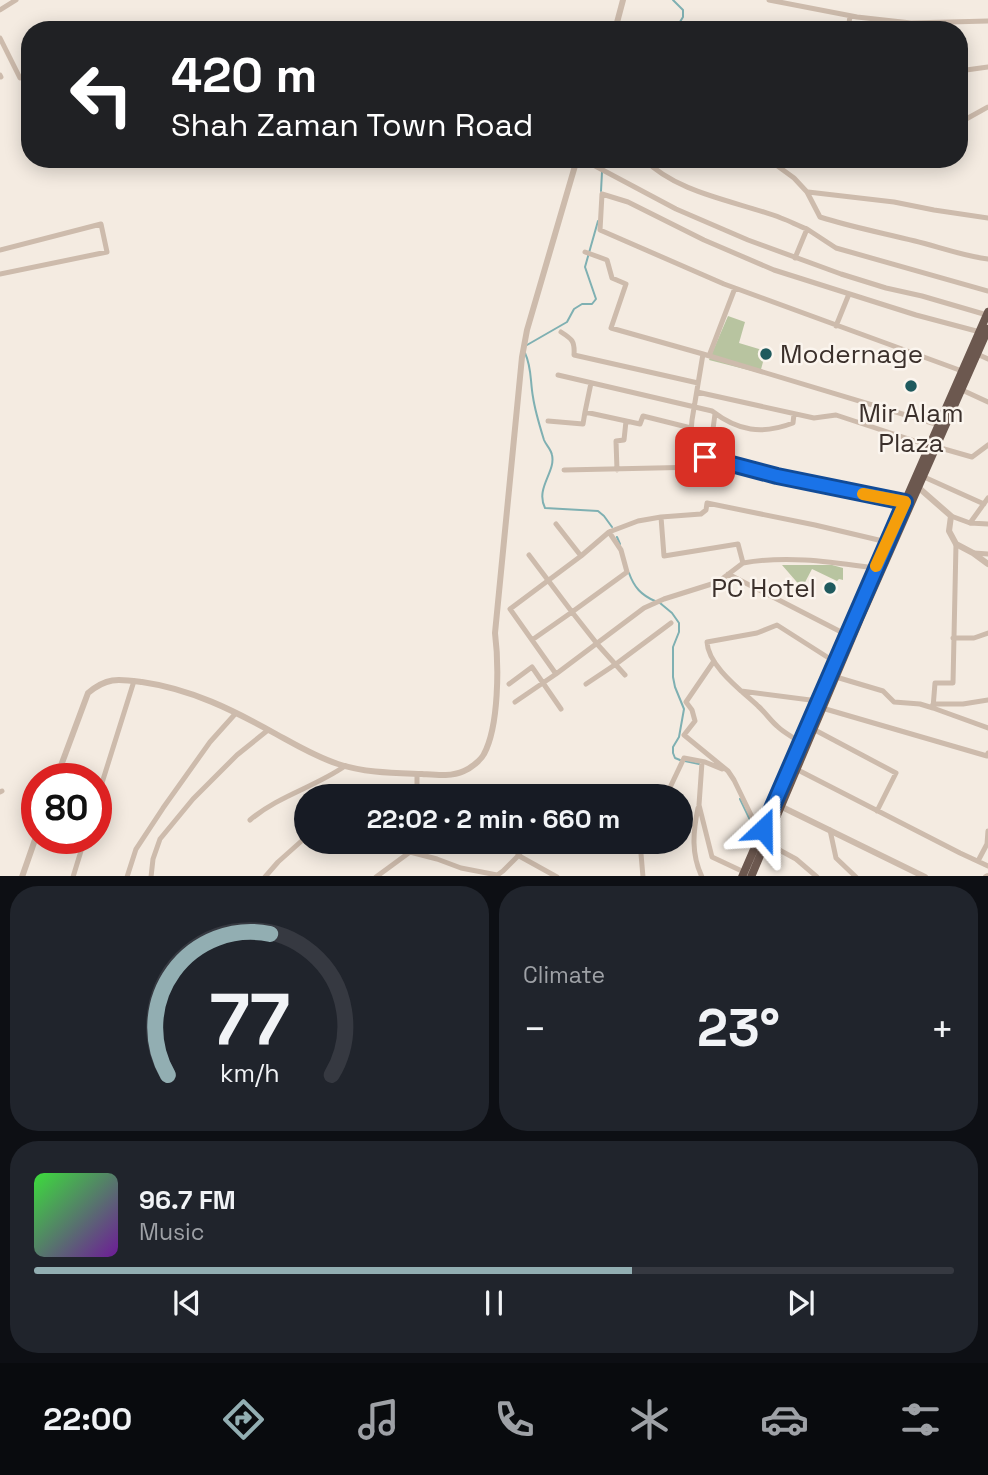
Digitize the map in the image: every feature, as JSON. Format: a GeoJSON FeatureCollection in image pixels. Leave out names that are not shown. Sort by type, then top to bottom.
{"type":"FeatureCollection","features":[{"type":"Feature","properties":{"kind":"highway"},"geometry":{"type":"LineString","coordinates":[[763,837],[780,806],[813,729],[835,662],[875,568],[962,390],[985,333],[987,314]]}},
{"type":"Feature","properties":{"kind":"highway"},"geometry":{"type":"LineString","coordinates":[[746,875],[800,742],[836,677],[924,477],[939,425],[962,371],[985,333]]}},
{"type":"Feature","properties":{"kind":"street"},"geometry":{"type":"LineString","coordinates":[[0,10],[16,0]]}},
{"type":"Feature","properties":{"kind":"street"},"geometry":{"type":"LineString","coordinates":[[617,21],[623,0]]}},
{"type":"Feature","properties":{"kind":"street"},"geometry":{"type":"LineString","coordinates":[[773,1],[881,21]]}},
{"type":"Feature","properties":{"kind":"street"},"geometry":{"type":"LineString","coordinates":[[849,21],[850,16]]}},
{"type":"Feature","properties":{"kind":"street"},"geometry":{"type":"LineString","coordinates":[[968,21],[988,21]]}},
{"type":"Feature","properties":{"kind":"street"},"geometry":{"type":"LineString","coordinates":[[0,38],[20,78]]}},
{"type":"Feature","properties":{"kind":"street"},"geometry":{"type":"LineString","coordinates":[[968,70],[988,67]]}},
{"type":"Feature","properties":{"kind":"street"},"geometry":{"type":"LineString","coordinates":[[968,118],[988,107]]}},
{"type":"Feature","properties":{"kind":"street"},"geometry":{"type":"LineString","coordinates":[[63,763],[88,694],[108,680],[151,683],[196,694],[301,749],[366,771],[449,776],[466,771],[483,756],[495,708],[498,655],[495,633],[522,357],[527,330],[577,168]]}},
{"type":"Feature","properties":{"kind":"street"},"geometry":{"type":"LineString","coordinates":[[597,168],[676,209],[794,258],[886,288],[987,314]]}},
{"type":"Feature","properties":{"kind":"street"},"geometry":{"type":"LineString","coordinates":[[654,168],[695,191],[807,229],[836,248],[988,291]]}},
{"type":"Feature","properties":{"kind":"street"},"geometry":{"type":"LineString","coordinates":[[780,168],[807,192],[820,217],[969,257],[988,259]]}},
{"type":"Feature","properties":{"kind":"street"},"geometry":{"type":"LineString","coordinates":[[807,192],[894,202],[988,218]]}},
{"type":"Feature","properties":{"kind":"street"},"geometry":{"type":"LineString","coordinates":[[962,371],[734,288],[600,230],[602,194],[628,202],[704,240],[774,270],[916,316],[985,333]]}},
{"type":"Feature","properties":{"kind":"street"},"geometry":{"type":"LineString","coordinates":[[0,250],[102,224],[107,252],[0,274]]}},
{"type":"Feature","properties":{"kind":"street"},"geometry":{"type":"LineString","coordinates":[[794,258],[807,229]]}},
{"type":"Feature","properties":{"kind":"street"},"geometry":{"type":"LineString","coordinates":[[585,252],[607,260],[612,278],[626,284],[611,328],[939,425]]}},
{"type":"Feature","properties":{"kind":"street"},"geometry":{"type":"LineString","coordinates":[[688,468],[698,383],[706,355],[734,288]]}},
{"type":"Feature","properties":{"kind":"street"},"geometry":{"type":"LineString","coordinates":[[836,326],[849,294]]}},
{"type":"Feature","properties":{"kind":"street"},"geometry":{"type":"LineString","coordinates":[[561,332],[572,339],[575,346],[574,355],[698,383]]}},
{"type":"Feature","properties":{"kind":"street"},"geometry":{"type":"LineString","coordinates":[[977,354],[988,359]]}},
{"type":"Feature","properties":{"kind":"street"},"geometry":{"type":"LineString","coordinates":[[558,375],[712,411],[722,419],[743,428],[764,431],[793,423],[794,414]]}},
{"type":"Feature","properties":{"kind":"street"},"geometry":{"type":"LineString","coordinates":[[548,421],[583,424],[591,383]]}},
{"type":"Feature","properties":{"kind":"street"},"geometry":{"type":"LineString","coordinates":[[962,390],[988,402]]}},
{"type":"Feature","properties":{"kind":"street"},"geometry":{"type":"LineString","coordinates":[[697,392],[814,418],[836,415],[936,442],[972,457],[988,445]]}},
{"type":"Feature","properties":{"kind":"street"},"geometry":{"type":"LineString","coordinates":[[585,412],[640,424],[643,416],[691,428]]}},
{"type":"Feature","properties":{"kind":"street"},"geometry":{"type":"LineString","coordinates":[[564,470],[701,467],[706,444],[711,444],[715,414]]}},
{"type":"Feature","properties":{"kind":"street"},"geometry":{"type":"LineString","coordinates":[[617,470],[616,441],[624,440],[626,421]]}},
{"type":"Feature","properties":{"kind":"street"},"geometry":{"type":"LineString","coordinates":[[705,457],[777,476],[905,502]]}},
{"type":"Feature","properties":{"kind":"street"},"geometry":{"type":"LineString","coordinates":[[924,477],[986,501],[971,523]]}},
{"type":"Feature","properties":{"kind":"street"},"geometry":{"type":"LineString","coordinates":[[919,488],[951,516],[971,523],[988,524]]}},
{"type":"Feature","properties":{"kind":"street"},"geometry":{"type":"LineString","coordinates":[[556,674],[510,610],[609,532],[627,524],[661,517],[701,514],[706,510],[707,503],[887,542]]}},
{"type":"Feature","properties":{"kind":"street"},"geometry":{"type":"LineString","coordinates":[[933,706],[935,683],[953,683],[956,544],[950,531],[951,516]]}},
{"type":"Feature","properties":{"kind":"street"},"geometry":{"type":"LineString","coordinates":[[661,517],[664,556],[738,544],[743,563]]}},
{"type":"Feature","properties":{"kind":"street"},"geometry":{"type":"LineString","coordinates":[[556,524],[581,556]]}},
{"type":"Feature","properties":{"kind":"street"},"geometry":{"type":"LineString","coordinates":[[532,640],[627,572],[621,550],[609,532]]}},
{"type":"Feature","properties":{"kind":"street"},"geometry":{"type":"LineString","coordinates":[[956,544],[988,564]]}},
{"type":"Feature","properties":{"kind":"street"},"geometry":{"type":"LineString","coordinates":[[973,553],[988,554]]}},
{"type":"Feature","properties":{"kind":"street"},"geometry":{"type":"LineString","coordinates":[[529,555],[625,675]]}},
{"type":"Feature","properties":{"kind":"street"},"geometry":{"type":"LineString","coordinates":[[515,702],[644,608],[719,582],[743,563],[773,559],[817,559],[875,568]]}},
{"type":"Feature","properties":{"kind":"street"},"geometry":{"type":"LineString","coordinates":[[728,574],[846,635]]}},
{"type":"Feature","properties":{"kind":"street"},"geometry":{"type":"LineString","coordinates":[[586,684],[671,623]]}},
{"type":"Feature","properties":{"kind":"street"},"geometry":{"type":"LineString","coordinates":[[800,742],[779,728],[734,686],[707,650],[707,642],[757,633],[777,625],[835,662]]}},
{"type":"Feature","properties":{"kind":"street"},"geometry":{"type":"LineString","coordinates":[[953,638],[974,638],[988,634]]}},
{"type":"Feature","properties":{"kind":"street"},"geometry":{"type":"LineString","coordinates":[[714,661],[687,702],[695,721],[684,735],[728,771],[763,837]]}},
{"type":"Feature","properties":{"kind":"street"},"geometry":{"type":"LineString","coordinates":[[509,684],[532,667],[561,709]]}},
{"type":"Feature","properties":{"kind":"street"},"geometry":{"type":"LineString","coordinates":[[836,677],[883,691],[894,702],[933,706],[988,700]]}},
{"type":"Feature","properties":{"kind":"street"},"geometry":{"type":"LineString","coordinates":[[108,763],[134,681]]}},
{"type":"Feature","properties":{"kind":"street"},"geometry":{"type":"LineString","coordinates":[[740,691],[820,705],[988,755]]}},
{"type":"Feature","properties":{"kind":"street"},"geometry":{"type":"LineString","coordinates":[[933,706],[988,728]]}},
{"type":"Feature","properties":{"kind":"street"},"geometry":{"type":"LineString","coordinates":[[127,876],[136,849],[163,808],[210,742],[236,713]]}},
{"type":"Feature","properties":{"kind":"street"},"geometry":{"type":"LineString","coordinates":[[813,729],[896,773],[877,811]]}},
{"type":"Feature","properties":{"kind":"street"},"geometry":{"type":"LineString","coordinates":[[152,876],[153,859],[160,839],[237,755],[268,730]]}},
{"type":"Feature","properties":{"kind":"street"},"geometry":{"type":"LineString","coordinates":[[672,784],[684,758],[728,771]]}},
{"type":"Feature","properties":{"kind":"street"},"geometry":{"type":"LineString","coordinates":[[702,762],[694,830],[695,863],[702,876]]}},
{"type":"Feature","properties":{"kind":"street"},"geometry":{"type":"LineString","coordinates":[[250,820],[259,812],[328,778],[345,766]]}},
{"type":"Feature","properties":{"kind":"street"},"geometry":{"type":"LineString","coordinates":[[796,769],[988,866]]}},
{"type":"Feature","properties":{"kind":"street"},"geometry":{"type":"LineString","coordinates":[[417,774],[417,784]]}},
{"type":"Feature","properties":{"kind":"street"},"geometry":{"type":"LineString","coordinates":[[699,805],[712,857],[746,875]]}},
{"type":"Feature","properties":{"kind":"street"},"geometry":{"type":"LineString","coordinates":[[780,806],[923,876]]}},
{"type":"Feature","properties":{"kind":"street"},"geometry":{"type":"LineString","coordinates":[[830,830],[836,858],[855,876]]}},
{"type":"Feature","properties":{"kind":"street"},"geometry":{"type":"LineString","coordinates":[[978,861],[987,844],[988,831]]}},
{"type":"Feature","properties":{"kind":"street"},"geometry":{"type":"LineString","coordinates":[[772,846],[796,859],[816,876]]}},
{"type":"Feature","properties":{"kind":"street"},"geometry":{"type":"LineString","coordinates":[[266,876],[294,848]]}},
{"type":"Feature","properties":{"kind":"street"},"geometry":{"type":"LineString","coordinates":[[22,876],[30,854]]}},
{"type":"Feature","properties":{"kind":"street"},"geometry":{"type":"LineString","coordinates":[[73,876],[80,854]]}},
{"type":"Feature","properties":{"kind":"street"},"geometry":{"type":"LineString","coordinates":[[377,876],[407,854]]}},
{"type":"Feature","properties":{"kind":"street"},"geometry":{"type":"LineString","coordinates":[[418,854],[496,876],[519,855],[555,876]]}},
{"type":"Feature","properties":{"kind":"street"},"geometry":{"type":"LineString","coordinates":[[641,854],[643,876]]}},
{"type":"Feature","properties":{"kind":"green space"},"geometry":{"type":"Polygon","coordinates":[[[728,316],[745,322],[739,343],[766,351],[760,373],[709,360],[728,316]]]}},
{"type":"Feature","properties":{"kind":"green space"},"geometry":{"type":"Polygon","coordinates":[[[782,565],[832,565],[843,568],[843,580],[837,581],[812,569],[802,588],[782,565]]]}},
{"type":"Feature","properties":{"kind":"waterway"},"geometry":{"type":"LineString","coordinates":[[673,0],[683,10],[681,21]]}},
{"type":"Feature","properties":{"kind":"waterway"},"geometry":{"type":"LineString","coordinates":[[601,191],[602,172]]}},
{"type":"Feature","properties":{"kind":"waterway"},"geometry":{"type":"LineString","coordinates":[[527,345],[567,322],[574,309],[582,304],[592,304],[596,299],[585,267],[598,221]]}},
{"type":"Feature","properties":{"kind":"waterway"},"geometry":{"type":"LineString","coordinates":[[525,353],[538,419],[552,455],[551,468],[542,494],[545,508],[598,511],[612,527]]}},
{"type":"Feature","properties":{"kind":"waterway"},"geometry":{"type":"LineString","coordinates":[[617,537],[620,544]]}},
{"type":"Feature","properties":{"kind":"waterway"},"geometry":{"type":"LineString","coordinates":[[629,573],[639,590],[655,601]]}},
{"type":"Feature","properties":{"kind":"waterway"},"geometry":{"type":"LineString","coordinates":[[660,603],[679,623],[679,632],[673,647],[673,677],[684,709],[673,753],[675,758],[699,764]]}},
{"type":"Feature","properties":{"kind":"waterway"},"geometry":{"type":"LineString","coordinates":[[740,799],[751,822],[757,828]]}},
{"type":"Feature","properties":{"kind":"slow traffic"},"geometry":{"type":"LineString","coordinates":[[863,494],[905,502],[876,566]]}},
{"type":"Feature","properties":{"kind":"place","name":"Modernage"},"geometry":{"type":"Point","coordinates":[766,354]}},
{"type":"Feature","properties":{"kind":"place","name":"Mir Alam Plaza"},"geometry":{"type":"Point","coordinates":[911,386]}},
{"type":"Feature","properties":{"kind":"place","name":"PC Hotel"},"geometry":{"type":"Point","coordinates":[830,588]}},
{"type":"Feature","properties":{"kind":"route"},"geometry":{"type":"LineString","coordinates":[[705,457],[777,476],[905,502],[763,829]]}}]}
